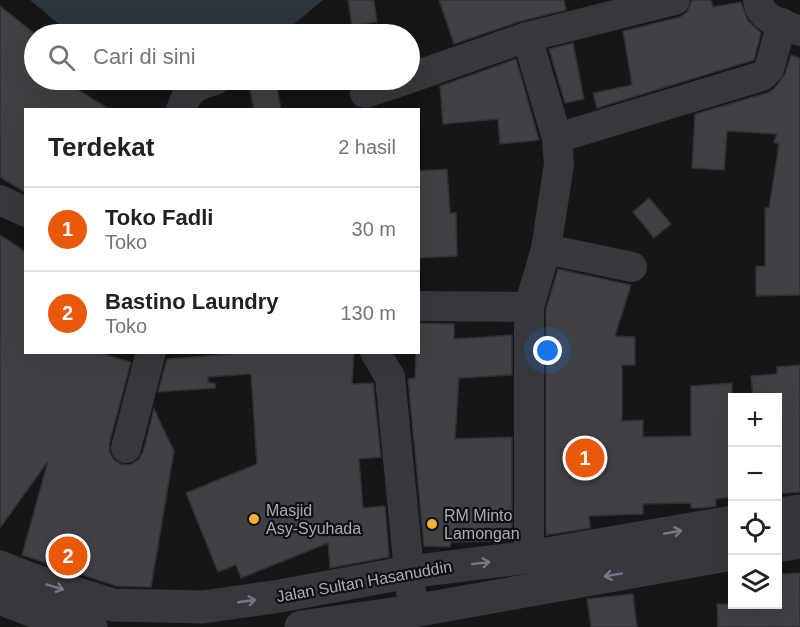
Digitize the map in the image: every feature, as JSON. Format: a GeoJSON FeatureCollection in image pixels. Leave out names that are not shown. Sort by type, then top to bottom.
{"type":"FeatureCollection","features":[{"type":"Feature","properties":{"kind":"street"},"geometry":{"type":"LineString","coordinates":[[420,75],[527,38],[675,0]]}},
{"type":"Feature","properties":{"kind":"street"},"geometry":{"type":"LineString","coordinates":[[557,138],[762,76],[769,69],[791,27],[762,13],[758,0]]}},
{"type":"Feature","properties":{"kind":"street"},"geometry":{"type":"LineString","coordinates":[[527,38],[557,138],[559,164],[546,249],[529,307],[529,556]]}},
{"type":"Feature","properties":{"kind":"street"},"geometry":{"type":"LineString","coordinates":[[182,108],[191,90]]}},
{"type":"Feature","properties":{"kind":"street"},"geometry":{"type":"LineString","coordinates":[[0,200],[24,211]]}},
{"type":"Feature","properties":{"kind":"street"},"geometry":{"type":"LineString","coordinates":[[546,249],[632,267]]}},
{"type":"Feature","properties":{"kind":"street"},"geometry":{"type":"LineString","coordinates":[[420,306],[529,307]]}},
{"type":"Feature","properties":{"kind":"street"},"geometry":{"type":"LineString","coordinates":[[126,448],[150,354]]}},
{"type":"Feature","properties":{"kind":"street"},"geometry":{"type":"LineString","coordinates":[[376,354],[390,377],[413,611]]}},
{"type":"Feature","properties":{"kind":"street"},"geometry":{"type":"LineString","coordinates":[[782,513],[800,511]]}},
{"type":"Feature","properties":{"kind":"street","name":"Jalan Sultan Hasanuddin"},"geometry":{"type":"LineString","coordinates":[[0,567],[33,580],[113,604],[203,607],[280,596],[409,572],[529,556],[728,523]]}},
{"type":"Feature","properties":{"kind":"street"},"geometry":{"type":"LineString","coordinates":[[782,545],[800,542]]}},
{"type":"Feature","properties":{"kind":"street"},"geometry":{"type":"LineString","coordinates":[[301,627],[413,611],[728,555]]}},
{"type":"Feature","properties":{"kind":"street"},"geometry":{"type":"LineString","coordinates":[[0,598],[41,614],[91,627]]}},
{"type":"Feature","properties":{"kind":"shaded area"},"geometry":{"type":"Polygon","coordinates":[[[30,0],[323,0],[294,24],[59,24],[30,0]]]}},
{"type":"Feature","properties":{"kind":"building"},"geometry":{"type":"Polygon","coordinates":[[[348,0],[374,0],[377,22],[352,24],[348,0]]]}},
{"type":"Feature","properties":{"kind":"building"},"geometry":{"type":"Polygon","coordinates":[[[439,0],[564,0],[566,10],[521,21],[454,44],[439,0]]]}},
{"type":"Feature","properties":{"kind":"building"},"geometry":{"type":"Polygon","coordinates":[[[692,0],[711,0],[713,7],[741,2],[748,21],[761,33],[754,60],[597,108],[593,93],[632,85],[623,31],[680,17],[687,12],[692,0]]]}},
{"type":"Feature","properties":{"kind":"building"},"geometry":{"type":"Polygon","coordinates":[[[0,6],[24,25],[24,90],[78,90],[108,108],[24,108],[24,192],[0,177],[0,6]]]}},
{"type":"Feature","properties":{"kind":"building"},"geometry":{"type":"Polygon","coordinates":[[[573,43],[584,99],[565,103],[549,49],[573,43]]]}},
{"type":"Feature","properties":{"kind":"building"},"geometry":{"type":"Polygon","coordinates":[[[791,55],[800,58],[800,295],[756,296],[756,266],[765,266],[765,208],[769,208],[779,144],[774,142],[777,134],[727,131],[724,170],[692,168],[695,114],[774,89],[785,74],[791,55]]]}},
{"type":"Feature","properties":{"kind":"building"},"geometry":{"type":"Polygon","coordinates":[[[516,59],[539,140],[500,144],[498,119],[443,124],[440,86],[516,59]]]}},
{"type":"Feature","properties":{"kind":"building"},"geometry":{"type":"Polygon","coordinates":[[[250,90],[278,90],[281,108],[254,108],[250,90]]]}},
{"type":"Feature","properties":{"kind":"building"},"geometry":{"type":"Polygon","coordinates":[[[447,169],[450,213],[456,213],[457,256],[420,258],[420,171],[447,169]]]}},
{"type":"Feature","properties":{"kind":"building"},"geometry":{"type":"Polygon","coordinates":[[[649,198],[671,224],[654,238],[633,212],[649,198]]]}},
{"type":"Feature","properties":{"kind":"building"},"geometry":{"type":"Polygon","coordinates":[[[0,235],[24,251],[24,354],[103,354],[131,362],[109,444],[110,453],[114,460],[121,464],[130,465],[138,460],[143,452],[154,409],[174,451],[151,587],[116,586],[22,555],[48,461],[0,528],[0,235]]]}},
{"type":"Feature","properties":{"kind":"building"},"geometry":{"type":"Polygon","coordinates":[[[558,269],[631,285],[615,336],[635,337],[635,365],[622,365],[622,421],[643,420],[643,437],[691,436],[691,386],[732,383],[732,393],[728,393],[728,498],[716,499],[716,506],[702,508],[691,508],[691,503],[643,504],[643,514],[589,516],[590,528],[546,535],[546,309],[558,269]]]}},
{"type":"Feature","properties":{"kind":"building"},"geometry":{"type":"Polygon","coordinates":[[[420,323],[454,324],[454,339],[512,335],[512,375],[459,378],[455,439],[512,437],[512,535],[505,535],[505,541],[451,542],[450,547],[424,546],[408,379],[415,378],[416,354],[420,354],[420,323]]]}},
{"type":"Feature","properties":{"kind":"building"},"geometry":{"type":"Polygon","coordinates":[[[232,354],[354,354],[352,384],[373,383],[381,457],[359,459],[363,508],[385,506],[389,557],[330,568],[328,543],[241,578],[236,565],[218,572],[186,493],[257,464],[251,374],[208,377],[208,382],[216,384],[215,388],[158,392],[167,359],[232,354]]]}},
{"type":"Feature","properties":{"kind":"building"},"geometry":{"type":"Polygon","coordinates":[[[800,365],[800,492],[782,494],[782,393],[753,393],[751,376],[777,374],[777,367],[800,365]]]}},
{"type":"Feature","properties":{"kind":"building"},"geometry":{"type":"Polygon","coordinates":[[[800,573],[800,627],[718,627],[717,604],[728,604],[728,609],[782,609],[782,574],[800,573]]]}},
{"type":"Feature","properties":{"kind":"building"},"geometry":{"type":"Polygon","coordinates":[[[633,594],[637,627],[591,627],[587,599],[633,594]]]}},
{"type":"Feature","properties":{"kind":"place","name":"Toko Fadli"},"geometry":{"type":"Point","coordinates":[585,458]}},
{"type":"Feature","properties":{"kind":"place","name":"Masjid Asy-Syuhada"},"geometry":{"type":"Point","coordinates":[254,519]}},
{"type":"Feature","properties":{"kind":"place","name":"RM Minto Lamongan"},"geometry":{"type":"Point","coordinates":[432,524]}},
{"type":"Feature","properties":{"kind":"place","name":"Bastino Laundry"},"geometry":{"type":"Point","coordinates":[68,556]}}]}
